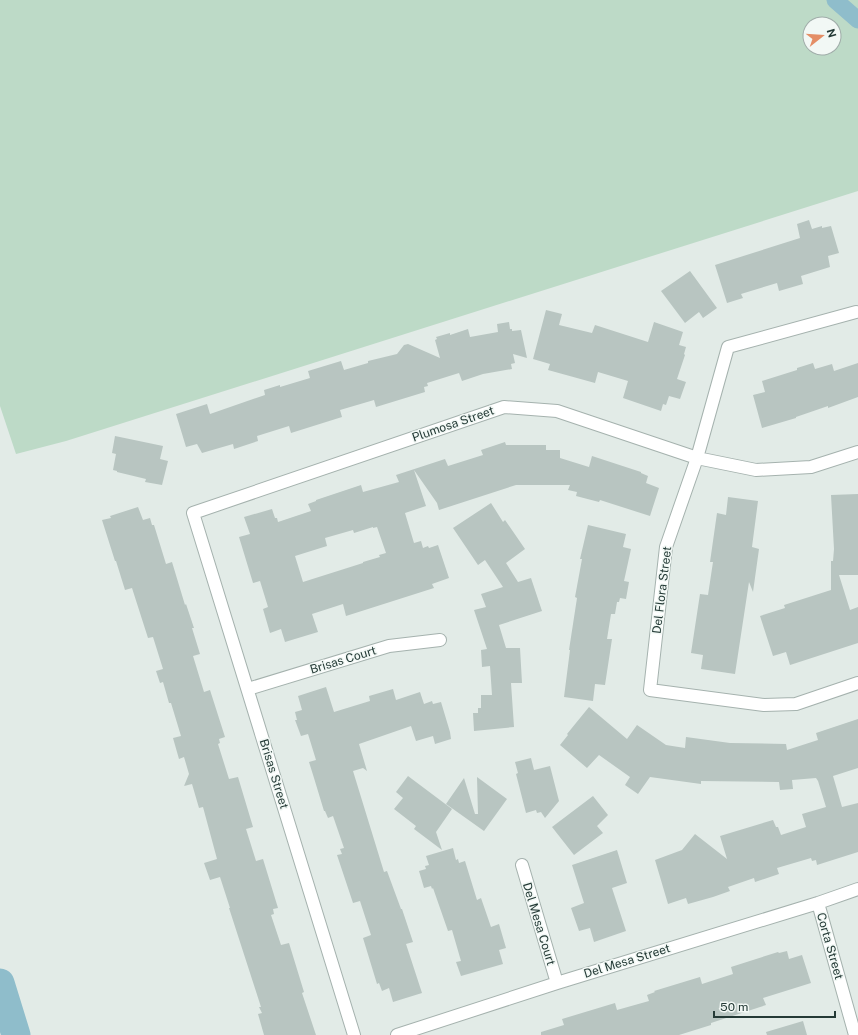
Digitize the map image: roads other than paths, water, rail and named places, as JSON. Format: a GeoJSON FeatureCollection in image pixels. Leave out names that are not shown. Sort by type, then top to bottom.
{"type":"FeatureCollection","features":[{"type":"Feature","properties":{"kind":"street","name":"Del Flora Street"},"geometry":{"type":"LineString","coordinates":[[856,312],[728,347],[697,458],[666,547],[650,690],[764,706],[796,704],[858,683]]}},
{"type":"Feature","properties":{"kind":"street","name":"Plumosa Street"},"geometry":{"type":"LineString","coordinates":[[193,513],[504,407],[557,411],[697,458],[756,470],[811,467],[858,452]]}},
{"type":"Feature","properties":{"kind":"street","name":"Brisas Street"},"geometry":{"type":"LineString","coordinates":[[193,513],[354,1035]]}},
{"type":"Feature","properties":{"kind":"street","name":"Brisas Court"},"geometry":{"type":"LineString","coordinates":[[248,689],[389,646],[440,640]]}},
{"type":"Feature","properties":{"kind":"street","name":"Del Mesa Court"},"geometry":{"type":"LineString","coordinates":[[522,865],[557,983]]}},
{"type":"Feature","properties":{"kind":"street","name":"Del Mesa Street"},"geometry":{"type":"LineString","coordinates":[[397,1035],[557,983],[818,903],[858,889]]}},
{"type":"Feature","properties":{"kind":"street","name":"Corta Street"},"geometry":{"type":"LineString","coordinates":[[818,903],[855,1035]]}},
{"type":"Feature","properties":{"kind":"waterway"},"geometry":{"type":"LineString","coordinates":[[835,0],[858,20]]}},
{"type":"Feature","properties":{"kind":"waterway"},"geometry":{"type":"LineString","coordinates":[[0,983],[16,1035]]}}]}
